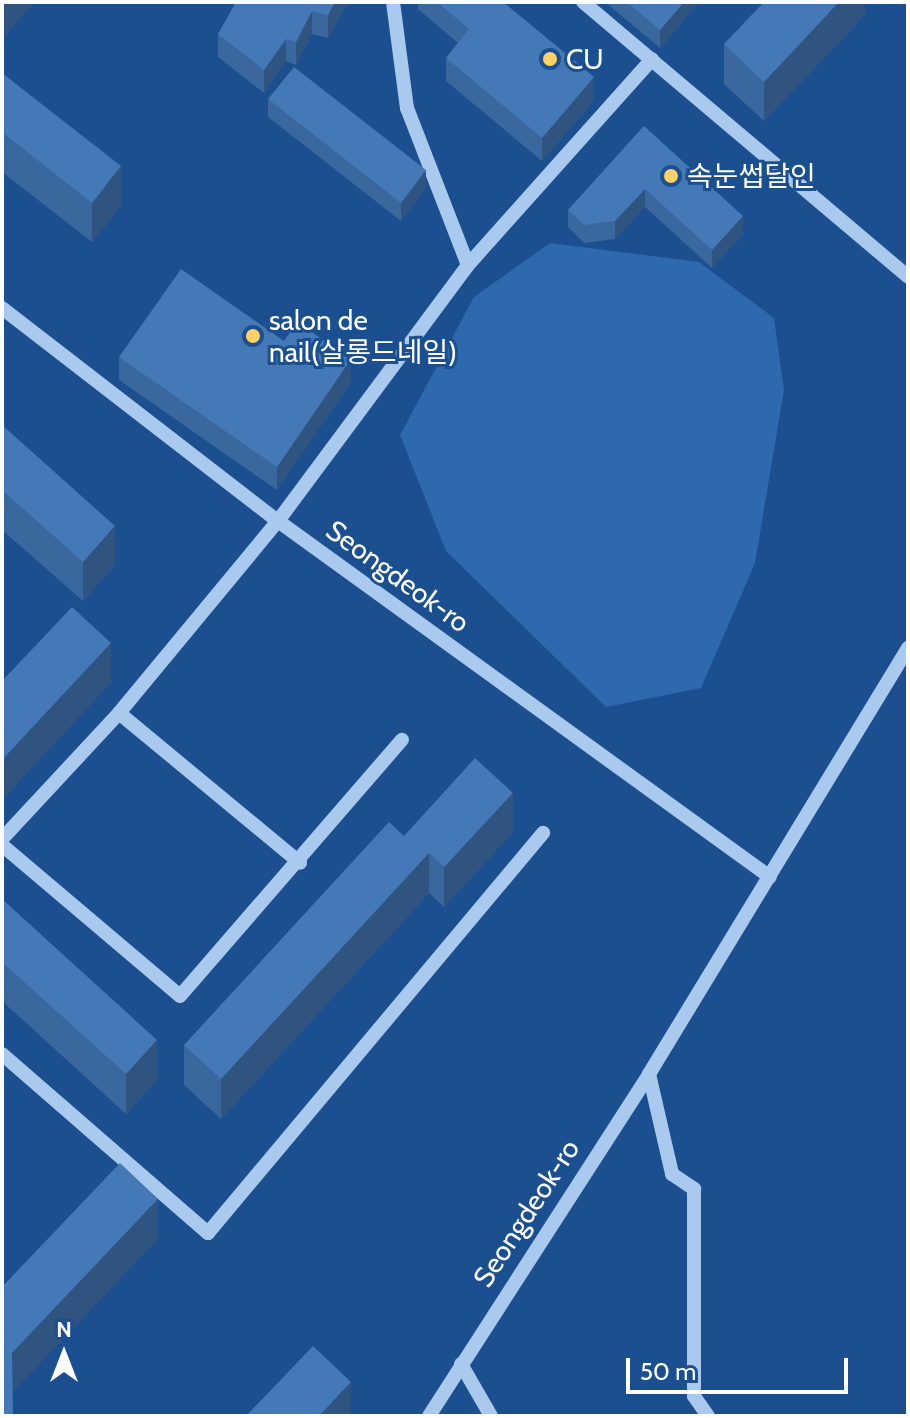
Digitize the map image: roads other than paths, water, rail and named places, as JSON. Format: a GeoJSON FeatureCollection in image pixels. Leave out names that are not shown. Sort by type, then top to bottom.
{"type":"FeatureCollection","features":[{"type":"Feature","properties":{"kind":"street"},"geometry":{"type":"LineString","coordinates":[[393,2],[407,108],[468,265]]}},
{"type":"Feature","properties":{"kind":"street"},"geometry":{"type":"LineString","coordinates":[[583,2],[908,277]]}},
{"type":"Feature","properties":{"kind":"street"},"geometry":{"type":"LineString","coordinates":[[2,839],[119,713],[278,521],[468,265],[652,59]]}},
{"type":"Feature","properties":{"kind":"street","name":"Seongdeok-ro"},"geometry":{"type":"LineString","coordinates":[[2,308],[278,521],[770,877]]}},
{"type":"Feature","properties":{"kind":"street","name":"Seongdeok-ro"},"geometry":{"type":"LineString","coordinates":[[429,1416],[649,1074],[908,648]]}},
{"type":"Feature","properties":{"kind":"street"},"geometry":{"type":"LineString","coordinates":[[119,713],[300,863]]}},
{"type":"Feature","properties":{"kind":"street"},"geometry":{"type":"LineString","coordinates":[[2,845],[180,996],[300,863],[402,740]]}},
{"type":"Feature","properties":{"kind":"street"},"geometry":{"type":"LineString","coordinates":[[2,1054],[208,1233],[543,833]]}},
{"type":"Feature","properties":{"kind":"street"},"geometry":{"type":"LineString","coordinates":[[649,1074],[672,1174],[694,1189],[694,1396],[708,1416]]}},
{"type":"Feature","properties":{"kind":"street"},"geometry":{"type":"LineString","coordinates":[[461,1364],[491,1416]]}},
{"type":"Feature","properties":{"kind":"place","name":"CU"},"geometry":{"type":"Point","coordinates":[550,59]}},
{"type":"Feature","properties":{"kind":"place","name":"속눈썹달인"},"geometry":{"type":"Point","coordinates":[671,176]}},
{"type":"Feature","properties":{"kind":"place","name":"salon de nail(살롱드네일)"},"geometry":{"type":"Point","coordinates":[253,336]}}]}
